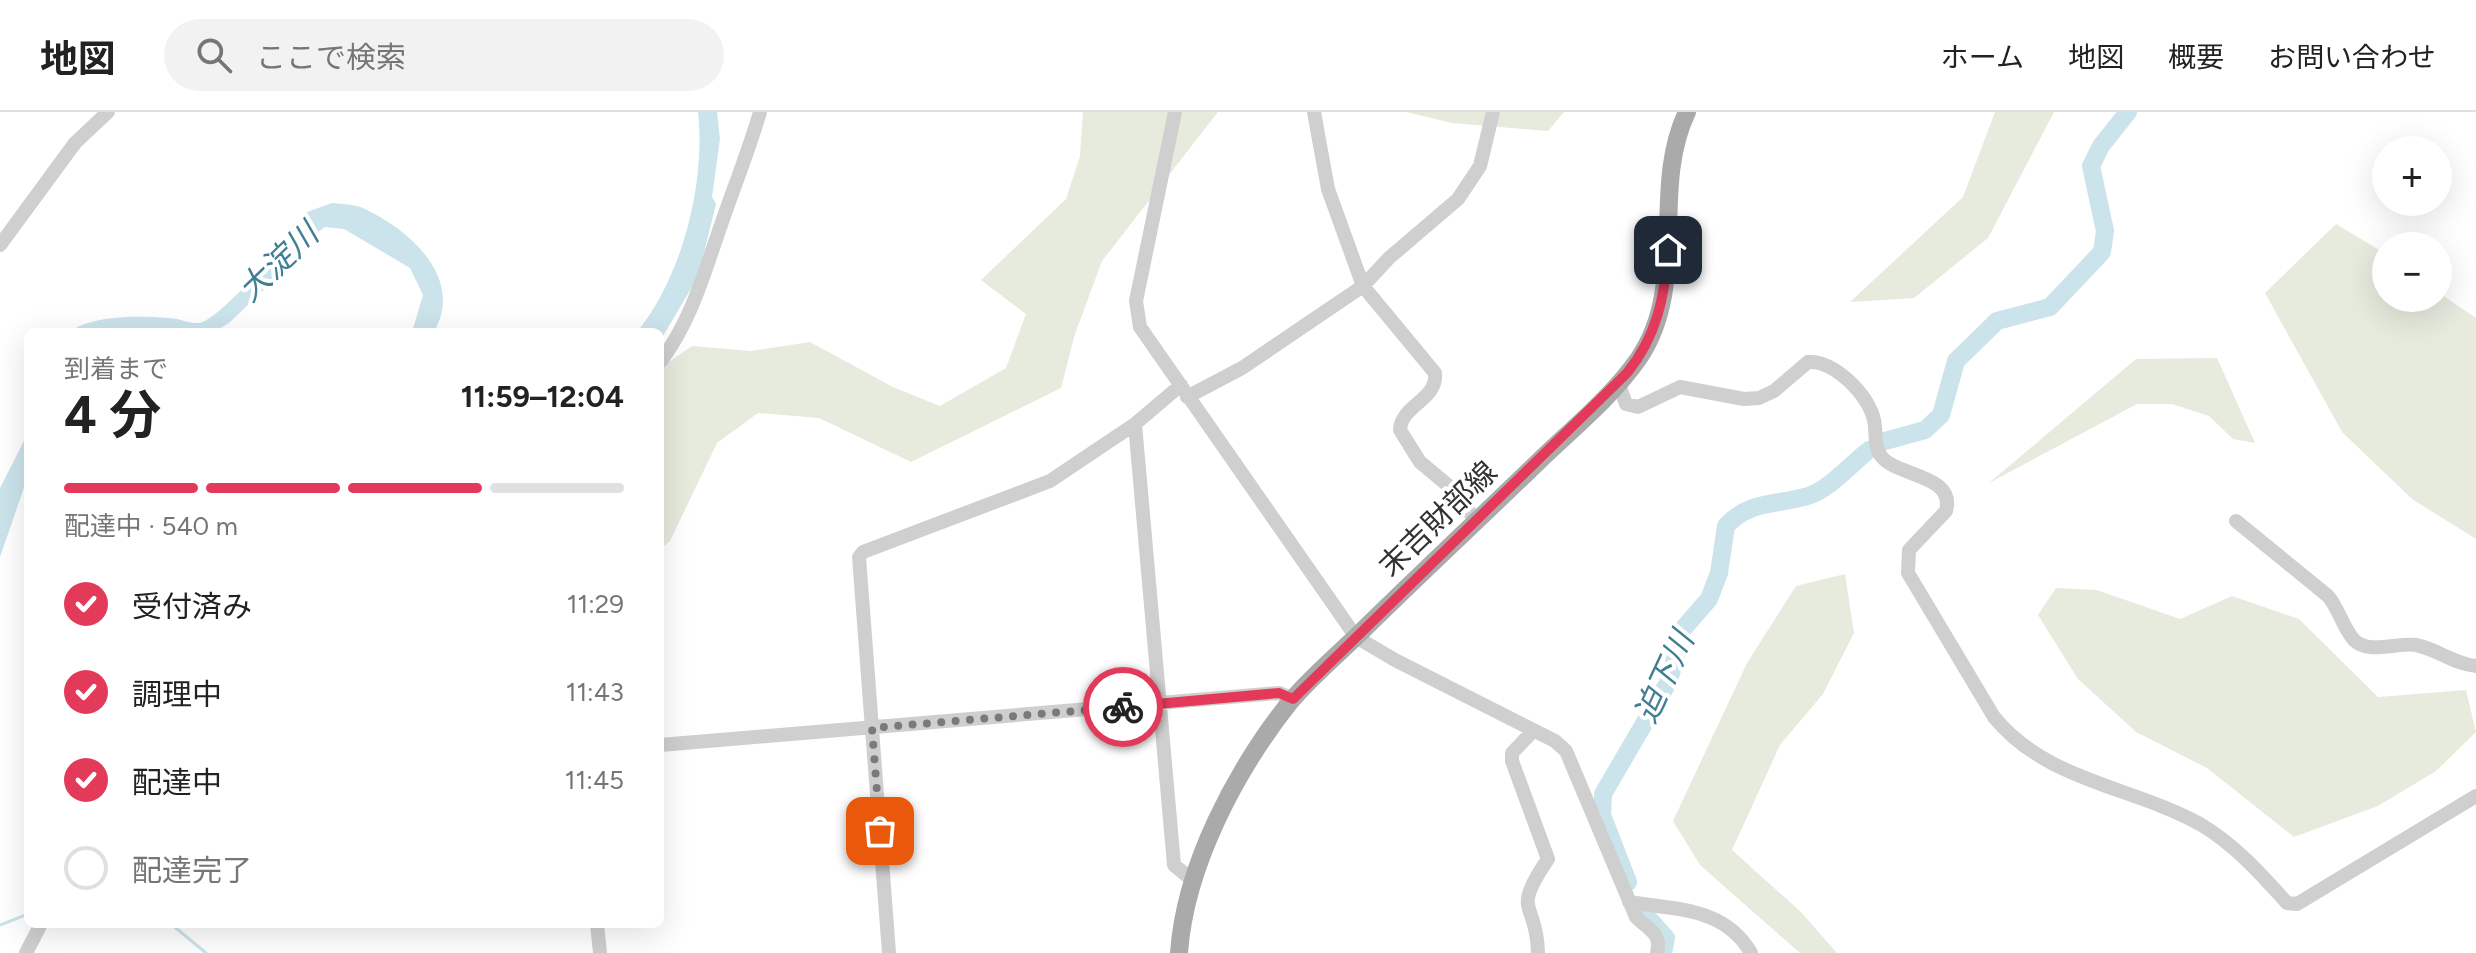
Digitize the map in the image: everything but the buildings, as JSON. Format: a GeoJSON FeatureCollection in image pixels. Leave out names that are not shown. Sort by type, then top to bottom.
{"type":"FeatureCollection","features":[{"type":"Feature","properties":{"kind":"main road","name":"末吉財部線"},"geometry":{"type":"LineString","coordinates":[[1179,953],[1191,879],[1252,759],[1293,699],[1618,382],[1649,342],[1662,302],[1671,175],[1687,112]]}},
{"type":"Feature","properties":{"kind":"street"},"geometry":{"type":"LineString","coordinates":[[0,245],[75,143],[108,112]]}},
{"type":"Feature","properties":{"kind":"street"},"geometry":{"type":"LineString","coordinates":[[664,357],[682,333],[704,280],[760,112]]}},
{"type":"Feature","properties":{"kind":"street"},"geometry":{"type":"LineString","coordinates":[[1175,112],[1136,301],[1140,327],[1356,637],[1555,741],[1566,751],[1636,917],[1656,933],[1660,942],[1657,953]]}},
{"type":"Feature","properties":{"kind":"street"},"geometry":{"type":"LineString","coordinates":[[1314,112],[1328,189],[1363,286],[1415,344],[1435,373],[1433,387],[1403,417],[1400,430],[1420,462],[1456,492],[1476,522]]}},
{"type":"Feature","properties":{"kind":"street"},"geometry":{"type":"LineString","coordinates":[[889,953],[859,557],[863,552],[1050,481],[1184,391],[1242,368],[1363,286],[1389,258],[1458,199],[1480,166],[1493,112]]}},
{"type":"Feature","properties":{"kind":"street"},"geometry":{"type":"LineString","coordinates":[[1618,382],[1626,404],[1638,407],[1680,387],[1744,399],[1759,398],[1774,391],[1808,362],[1822,363],[1842,377],[1860,393],[1873,415],[1874,437],[1882,457],[1888,463],[1931,480],[1946,497],[1946,511],[1909,550],[1908,573],[1986,704],[2010,737],[2055,765],[2202,825],[2250,861],[2287,903],[2297,904],[2476,796]]}},
{"type":"Feature","properties":{"kind":"street"},"geometry":{"type":"LineString","coordinates":[[1135,424],[1174,865],[1191,879]]}},
{"type":"Feature","properties":{"kind":"street"},"geometry":{"type":"LineString","coordinates":[[2236,521],[2328,596],[2340,610],[2354,639],[2362,644],[2416,645],[2462,665],[2476,666]]}},
{"type":"Feature","properties":{"kind":"street"},"geometry":{"type":"LineString","coordinates":[[664,745],[1279,693],[1293,699]]}},
{"type":"Feature","properties":{"kind":"street"},"geometry":{"type":"LineString","coordinates":[[1533,731],[1512,753],[1512,761],[1548,859],[1527,894],[1526,905],[1538,953]]}},
{"type":"Feature","properties":{"kind":"street"},"geometry":{"type":"LineString","coordinates":[[1629,902],[1706,914],[1730,926],[1751,953]]}},
{"type":"Feature","properties":{"kind":"street"},"geometry":{"type":"LineString","coordinates":[[26,953],[39,928]]}},
{"type":"Feature","properties":{"kind":"street"},"geometry":{"type":"LineString","coordinates":[[597,928],[600,953]]}},
{"type":"Feature","properties":{"kind":"shaded area"},"geometry":{"type":"Polygon","coordinates":[[[1083,112],[1218,112],[1102,261],[1075,334],[1061,388],[911,462],[819,418],[758,413],[717,443],[670,541],[664,546],[664,365],[692,346],[751,351],[810,342],[893,387],[940,406],[1006,368],[1026,314],[981,280],[1066,199],[1080,156],[1083,112]]]}},
{"type":"Feature","properties":{"kind":"shaded area"},"geometry":{"type":"Polygon","coordinates":[[[1406,112],[1564,112],[1548,131],[1452,123],[1406,112]]]}},
{"type":"Feature","properties":{"kind":"shaded area"},"geometry":{"type":"Polygon","coordinates":[[[1995,112],[2054,112],[1988,238],[1914,298],[1850,302],[1963,197],[1995,112]]]}},
{"type":"Feature","properties":{"kind":"shaded area"},"geometry":{"type":"Polygon","coordinates":[[[2336,224],[2372,246],[2372,312],[2452,312],[2452,302],[2476,318],[2476,539],[2412,499],[2342,432],[2265,293],[2336,224]]]}},
{"type":"Feature","properties":{"kind":"shaded area"},"geometry":{"type":"Polygon","coordinates":[[[2217,358],[2255,443],[2233,439],[2209,416],[2172,404],[2137,404],[1989,483],[2136,359],[2217,358]]]}},
{"type":"Feature","properties":{"kind":"shaded area"},"geometry":{"type":"Polygon","coordinates":[[[1845,574],[1854,633],[1823,694],[1780,745],[1732,850],[1801,912],[1837,953],[1800,953],[1700,865],[1673,821],[1747,663],[1796,586],[1845,574]]]}},
{"type":"Feature","properties":{"kind":"shaded area"},"geometry":{"type":"Polygon","coordinates":[[[2056,588],[2097,590],[2180,619],[2232,596],[2299,619],[2378,697],[2466,690],[2476,732],[2436,771],[2378,806],[2294,837],[2207,768],[2136,732],[2078,679],[2038,615],[2056,588]]]}},
{"type":"Feature","properties":{"kind":"water"},"geometry":{"type":"Polygon","coordinates":[[[698,112],[717,112],[720,139],[712,197],[716,204],[698,277],[664,334],[664,328],[640,328],[667,284],[678,257],[694,198],[700,140],[698,112]]]}},
{"type":"Feature","properties":{"kind":"water","name":"大淀川"},"geometry":{"type":"Polygon","coordinates":[[[332,203],[359,207],[381,217],[414,242],[437,275],[442,293],[442,312],[436,328],[413,328],[423,295],[410,268],[344,229],[325,227],[307,240],[293,262],[221,328],[77,328],[110,318],[157,317],[195,323],[208,319],[269,261],[304,222],[307,212],[332,203]]]}},
{"type":"Feature","properties":{"kind":"water"},"geometry":{"type":"Polygon","coordinates":[[[24,441],[24,488],[0,557],[0,488],[24,441]]]}},
{"type":"Feature","properties":{"kind":"waterway","name":"迫下川"},"geometry":{"type":"LineString","coordinates":[[1885,441],[1925,430],[1941,415],[1956,361],[1997,321],[2050,307],[2102,252],[2105,231],[2091,166],[2101,146],[2128,112]]}},
{"type":"Feature","properties":{"kind":"waterway","name":"迫下川"},"geometry":{"type":"LineString","coordinates":[[1628,882],[1602,815],[1603,794],[1669,681],[1683,629],[1709,599],[1719,573],[1726,526],[1754,507],[1816,493],[1869,450]]}},
{"type":"Feature","properties":{"kind":"waterway","name":"迫下川"},"geometry":{"type":"LineString","coordinates":[[1642,911],[1666,938],[1663,953]]}},
{"type":"Feature","properties":{"kind":"waterway"},"geometry":{"type":"LineString","coordinates":[[0,925],[24,916]]}},
{"type":"Feature","properties":{"kind":"waterway"},"geometry":{"type":"LineString","coordinates":[[176,928],[206,953]]}},
{"type":"Feature","properties":{"kind":"way so far"},"geometry":{"type":"LineString","coordinates":[[880,831],[872,728],[1123,707]]}},
{"type":"Feature","properties":{"kind":"route"},"geometry":{"type":"LineString","coordinates":[[1123,707],[1279,693],[1293,699],[1607,396],[1627,373],[1649,342],[1656,323],[1667,276],[1668,250]]}}]}
